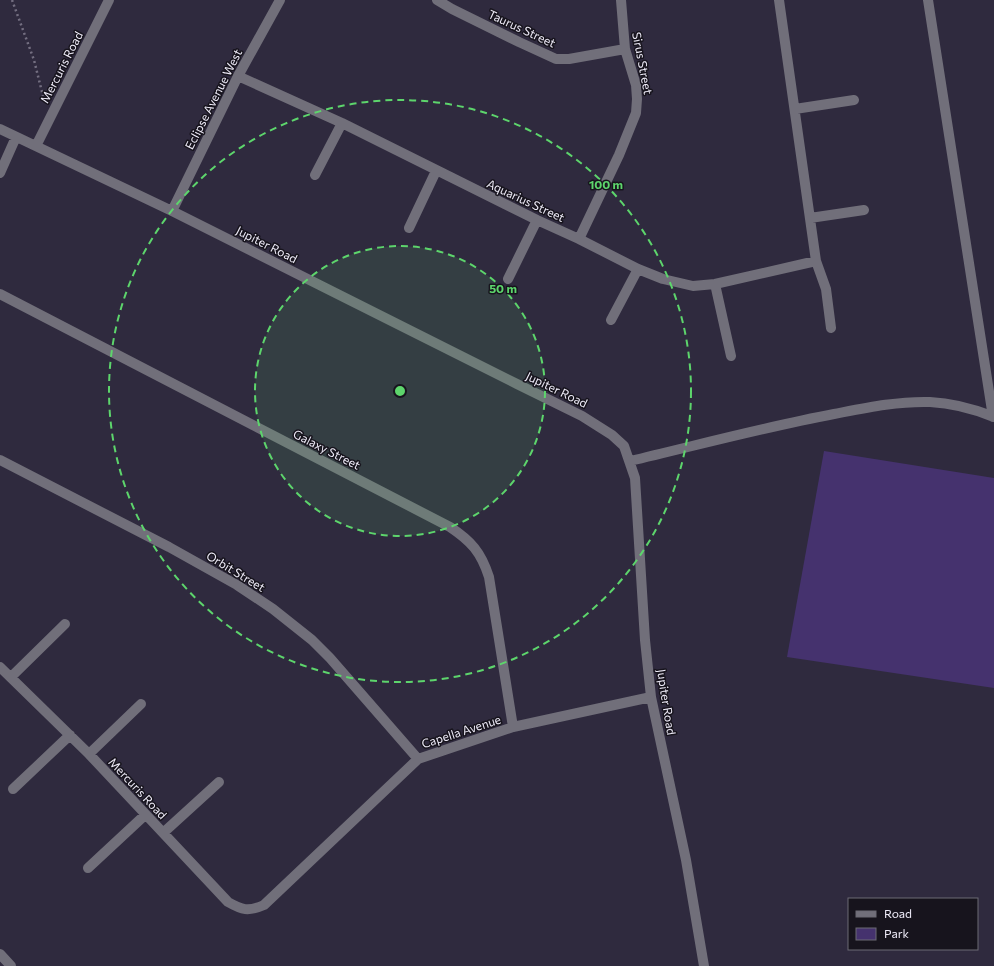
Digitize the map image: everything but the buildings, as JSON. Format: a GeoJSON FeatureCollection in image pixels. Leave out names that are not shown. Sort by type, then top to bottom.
{"type":"FeatureCollection","features":[{"type":"Feature","properties":{"kind":"street","name":"Mercuris Road"},"geometry":{"type":"LineString","coordinates":[[36,146],[109,0]]}},
{"type":"Feature","properties":{"kind":"street","name":"Eclipse Avenue West"},"geometry":{"type":"LineString","coordinates":[[172,211],[238,76],[280,0]]}},
{"type":"Feature","properties":{"kind":"street","name":"Taurus Street"},"geometry":{"type":"LineString","coordinates":[[437,0],[530,48],[556,59],[569,59],[625,49]]}},
{"type":"Feature","properties":{"kind":"street","name":"Sirus Street"},"geometry":{"type":"LineString","coordinates":[[579,238],[619,155],[636,114],[636,85],[625,49],[621,0]]}},
{"type":"Feature","properties":{"kind":"street"},"geometry":{"type":"LineString","coordinates":[[781,0],[816,261],[826,288],[831,328]]}},
{"type":"Feature","properties":{"kind":"street"},"geometry":{"type":"LineString","coordinates":[[630,461],[798,420],[902,402],[930,402],[948,404],[994,417],[928,0]]}},
{"type":"Feature","properties":{"kind":"street","name":"Aquarius Street"},"geometry":{"type":"LineString","coordinates":[[238,76],[342,123],[537,220],[579,238],[638,269],[663,279],[693,286],[715,284],[816,261]]}},
{"type":"Feature","properties":{"kind":"street"},"geometry":{"type":"LineString","coordinates":[[795,109],[854,100]]}},
{"type":"Feature","properties":{"kind":"street"},"geometry":{"type":"LineString","coordinates":[[315,175],[342,123]]}},
{"type":"Feature","properties":{"kind":"street","name":"Jupiter Road"},"geometry":{"type":"LineString","coordinates":[[0,129],[172,211],[582,416],[612,435],[624,446],[635,478],[645,640],[651,697],[686,860],[704,966]]}},
{"type":"Feature","properties":{"kind":"street"},"geometry":{"type":"LineString","coordinates":[[0,171],[16,137]]}},
{"type":"Feature","properties":{"kind":"street"},"geometry":{"type":"LineString","coordinates":[[409,228],[436,170]]}},
{"type":"Feature","properties":{"kind":"street"},"geometry":{"type":"LineString","coordinates":[[810,218],[864,210]]}},
{"type":"Feature","properties":{"kind":"street"},"geometry":{"type":"LineString","coordinates":[[508,279],[537,220]]}},
{"type":"Feature","properties":{"kind":"street"},"geometry":{"type":"LineString","coordinates":[[611,320],[638,269]]}},
{"type":"Feature","properties":{"kind":"street"},"geometry":{"type":"LineString","coordinates":[[715,284],[731,356]]}},
{"type":"Feature","properties":{"kind":"street","name":"Galaxy Street"},"geometry":{"type":"LineString","coordinates":[[0,294],[450,527],[464,537],[479,554],[489,577],[513,727]]}},
{"type":"Feature","properties":{"kind":"street","name":"Orbit Street"},"geometry":{"type":"LineString","coordinates":[[0,460],[169,547],[236,585],[272,609],[317,645],[418,759]]}},
{"type":"Feature","properties":{"kind":"street"},"geometry":{"type":"LineString","coordinates":[[12,677],[65,624]]}},
{"type":"Feature","properties":{"kind":"street","name":"Mercuris Road"},"geometry":{"type":"LineString","coordinates":[[0,667],[12,677],[89,754],[228,902],[244,910],[253,910],[264,905]]}},
{"type":"Feature","properties":{"kind":"street","name":"Capella Avenue"},"geometry":{"type":"LineString","coordinates":[[264,905],[418,759],[513,727],[651,697]]}},
{"type":"Feature","properties":{"kind":"street"},"geometry":{"type":"LineString","coordinates":[[89,754],[141,704]]}},
{"type":"Feature","properties":{"kind":"street"},"geometry":{"type":"LineString","coordinates":[[13,789],[70,735]]}},
{"type":"Feature","properties":{"kind":"street"},"geometry":{"type":"LineString","coordinates":[[163,833],[219,782]]}},
{"type":"Feature","properties":{"kind":"street"},"geometry":{"type":"LineString","coordinates":[[88,868],[145,815]]}},
{"type":"Feature","properties":{"kind":"street"},"geometry":{"type":"LineString","coordinates":[[0,954],[11,966]]}},
{"type":"Feature","properties":{"kind":"path"},"geometry":{"type":"LineString","coordinates":[[12,0],[34,60],[44,95],[42,102]]}},
{"type":"Feature","properties":{"kind":"green space"},"geometry":{"type":"Polygon","coordinates":[[[824,451],[994,478],[994,688],[787,657],[824,451]]]}}]}
